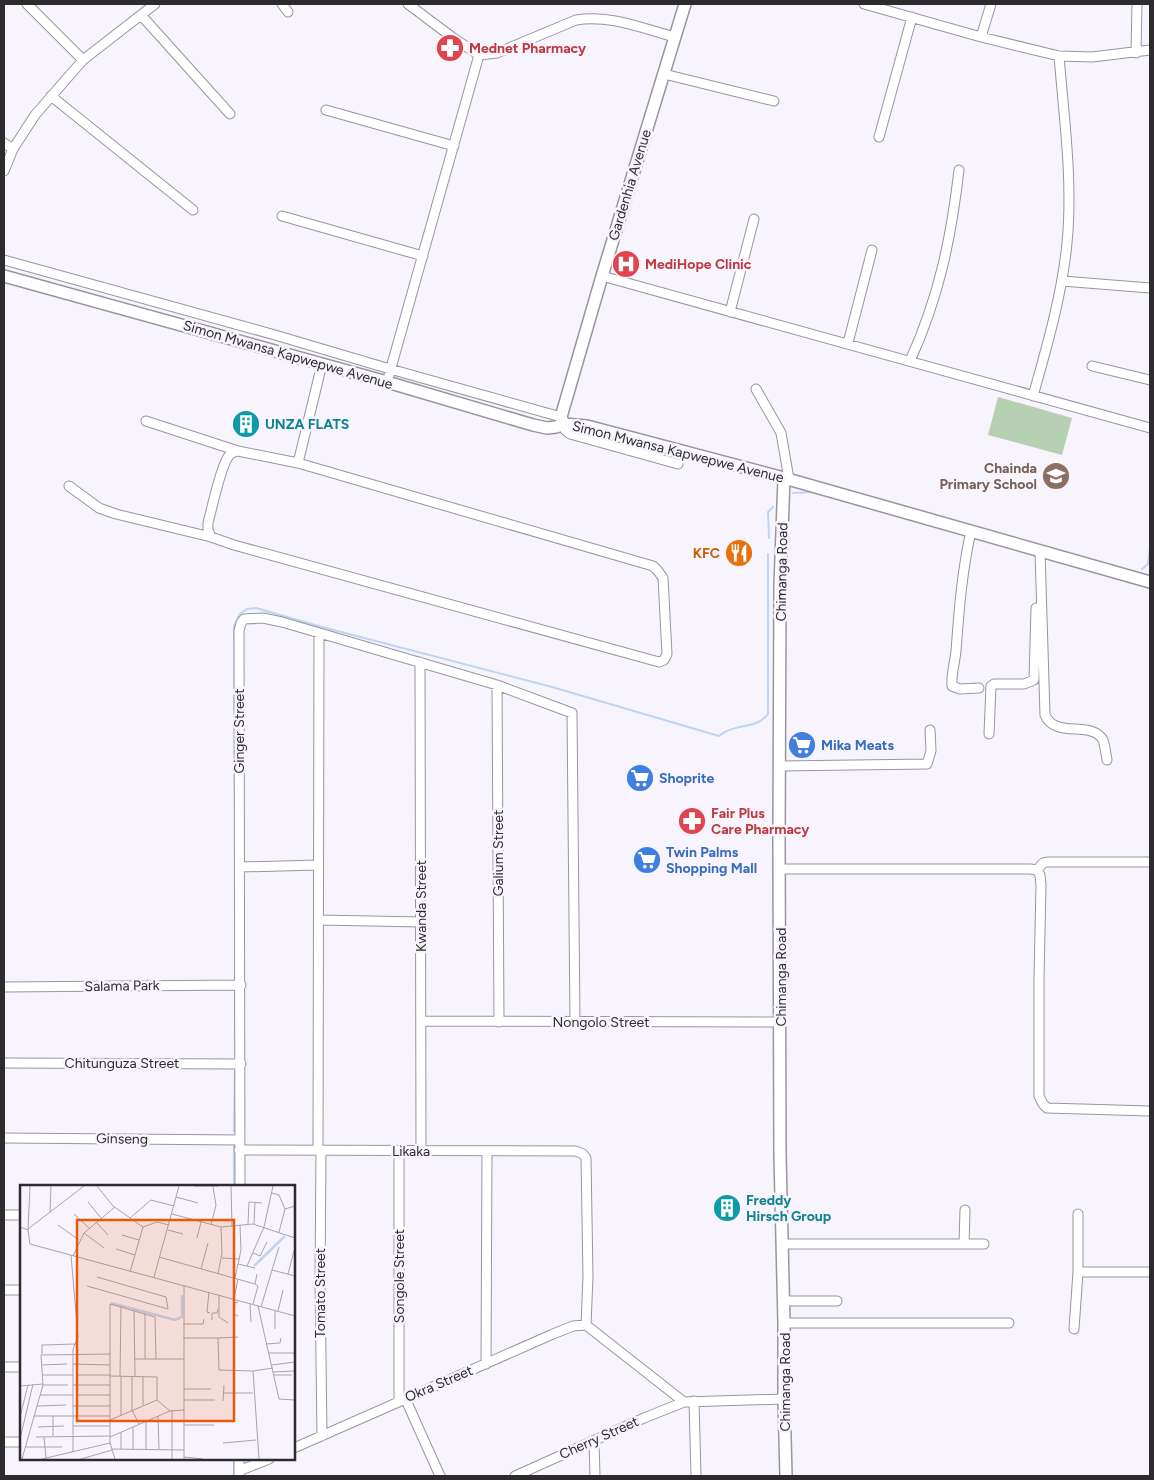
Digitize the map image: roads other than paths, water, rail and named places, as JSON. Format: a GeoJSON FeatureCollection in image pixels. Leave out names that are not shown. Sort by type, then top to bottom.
{"type":"FeatureCollection","features":[{"type":"Feature","properties":{"kind":"main road","name":"Gardenhia Avenue"},"geometry":{"type":"LineString","coordinates":[[563,420],[602,276],[685,4]]}},
{"type":"Feature","properties":{"kind":"main road","name":"Simon Mwansa Kapwepwe Avenue"},"geometry":{"type":"LineString","coordinates":[[4,276],[387,382],[533,425],[547,428],[556,427],[563,420],[587,426],[787,478],[1150,582]]}},
{"type":"Feature","properties":{"kind":"main road","name":"Chimanga Road"},"geometry":{"type":"LineString","coordinates":[[786,1476],[780,1108],[780,586],[787,478]]}},
{"type":"Feature","properties":{"kind":"street"},"geometry":{"type":"LineString","coordinates":[[27,4],[83,60]]}},
{"type":"Feature","properties":{"kind":"street"},"geometry":{"type":"LineString","coordinates":[[4,171],[13,149],[35,115],[83,60],[155,4]]}},
{"type":"Feature","properties":{"kind":"street"},"geometry":{"type":"LineString","coordinates":[[282,4],[288,12]]}},
{"type":"Feature","properties":{"kind":"street"},"geometry":{"type":"LineString","coordinates":[[408,4],[452,37],[479,54],[497,53],[576,20],[590,18],[603,18],[675,37]]}},
{"type":"Feature","properties":{"kind":"street"},"geometry":{"type":"LineString","coordinates":[[864,4],[1059,56],[1092,57],[1150,50]]}},
{"type":"Feature","properties":{"kind":"street"},"geometry":{"type":"LineString","coordinates":[[982,37],[990,4]]}},
{"type":"Feature","properties":{"kind":"street"},"geometry":{"type":"LineString","coordinates":[[1136,53],[1137,4]]}},
{"type":"Feature","properties":{"kind":"street"},"geometry":{"type":"LineString","coordinates":[[141,15],[230,114]]}},
{"type":"Feature","properties":{"kind":"street"},"geometry":{"type":"LineString","coordinates":[[879,137],[912,17]]}},
{"type":"Feature","properties":{"kind":"street"},"geometry":{"type":"LineString","coordinates":[[387,382],[479,54]]}},
{"type":"Feature","properties":{"kind":"street"},"geometry":{"type":"LineString","coordinates":[[1033,396],[1062,281],[1067,244],[1070,192],[1059,56]]}},
{"type":"Feature","properties":{"kind":"street"},"geometry":{"type":"LineString","coordinates":[[664,74],[774,101]]}},
{"type":"Feature","properties":{"kind":"street"},"geometry":{"type":"LineString","coordinates":[[51,96],[193,210]]}},
{"type":"Feature","properties":{"kind":"street"},"geometry":{"type":"LineString","coordinates":[[326,110],[454,146]]}},
{"type":"Feature","properties":{"kind":"street"},"geometry":{"type":"LineString","coordinates":[[4,143],[13,149]]}},
{"type":"Feature","properties":{"kind":"street"},"geometry":{"type":"LineString","coordinates":[[910,361],[922,336],[947,253],[959,170]]}},
{"type":"Feature","properties":{"kind":"street"},"geometry":{"type":"LineString","coordinates":[[282,216],[423,256]]}},
{"type":"Feature","properties":{"kind":"street"},"geometry":{"type":"LineString","coordinates":[[730,312],[754,219]]}},
{"type":"Feature","properties":{"kind":"street"},"geometry":{"type":"LineString","coordinates":[[848,343],[872,250]]}},
{"type":"Feature","properties":{"kind":"street"},"geometry":{"type":"LineString","coordinates":[[4,260],[275,335],[563,420],[565,430],[570,434],[678,464]]}},
{"type":"Feature","properties":{"kind":"street"},"geometry":{"type":"LineString","coordinates":[[602,276],[1150,428]]}},
{"type":"Feature","properties":{"kind":"street"},"geometry":{"type":"LineString","coordinates":[[1062,281],[1150,288]]}},
{"type":"Feature","properties":{"kind":"street"},"geometry":{"type":"LineString","coordinates":[[164,320],[169,305]]}},
{"type":"Feature","properties":{"kind":"street"},"geometry":{"type":"LineString","coordinates":[[298,463],[322,364]]}},
{"type":"Feature","properties":{"kind":"street"},"geometry":{"type":"LineString","coordinates":[[1092,366],[1150,380]]}},
{"type":"Feature","properties":{"kind":"street"},"geometry":{"type":"LineString","coordinates":[[756,389],[781,433],[787,478]]}},
{"type":"Feature","properties":{"kind":"street"},"geometry":{"type":"LineString","coordinates":[[69,486],[99,508],[116,514],[211,537],[234,545],[659,662],[664,660],[667,654],[663,578],[653,566],[298,463],[238,451],[146,420]]}},
{"type":"Feature","properties":{"kind":"street"},"geometry":{"type":"LineString","coordinates":[[211,537],[208,523],[224,466],[227,457],[231,453],[238,451]]}},
{"type":"Feature","properties":{"kind":"street"},"geometry":{"type":"LineString","coordinates":[[971,531],[963,572],[952,686],[960,690],[979,688]]}},
{"type":"Feature","properties":{"kind":"street"},"geometry":{"type":"LineString","coordinates":[[1040,551],[1045,715],[1048,722],[1054,726],[1098,735],[1103,741],[1107,760]]}},
{"type":"Feature","properties":{"kind":"street"},"geometry":{"type":"LineString","coordinates":[[989,734],[991,686],[994,684],[1024,684],[1034,680],[1036,578],[1041,566]]}},
{"type":"Feature","properties":{"kind":"street","name":"Ginger Street"},"geometry":{"type":"LineString","coordinates":[[240,1185],[239,631],[244,619],[263,618],[420,662],[497,685],[572,713],[575,1022]]}},
{"type":"Feature","properties":{"kind":"street","name":"Tomato Street"},"geometry":{"type":"LineString","coordinates":[[320,634],[318,865],[322,1436]]}},
{"type":"Feature","properties":{"kind":"street","name":"Kwanda Street"},"geometry":{"type":"LineString","coordinates":[[420,662],[421,1150]]}},
{"type":"Feature","properties":{"kind":"street","name":"Galium Street"},"geometry":{"type":"LineString","coordinates":[[497,685],[498,1022]]}},
{"type":"Feature","properties":{"kind":"street"},"geometry":{"type":"LineString","coordinates":[[780,766],[927,764],[931,751],[930,730]]}},
{"type":"Feature","properties":{"kind":"street"},"geometry":{"type":"LineString","coordinates":[[1037,870],[1046,862],[1150,862]]}},
{"type":"Feature","properties":{"kind":"street"},"geometry":{"type":"LineString","coordinates":[[240,867],[318,865]]}},
{"type":"Feature","properties":{"kind":"street"},"geometry":{"type":"LineString","coordinates":[[780,869],[1030,868],[1037,870],[1040,875],[1041,885],[1039,1096],[1047,1108],[1150,1111]]}},
{"type":"Feature","properties":{"kind":"street"},"geometry":{"type":"LineString","coordinates":[[319,920],[421,922]]}},
{"type":"Feature","properties":{"kind":"street","name":"Salama Park"},"geometry":{"type":"LineString","coordinates":[[4,987],[241,985]]}},
{"type":"Feature","properties":{"kind":"street","name":"Nongolo Street"},"geometry":{"type":"LineString","coordinates":[[420,1021],[781,1022]]}},
{"type":"Feature","properties":{"kind":"street","name":"Chitunguza Street"},"geometry":{"type":"LineString","coordinates":[[4,1063],[241,1064]]}},
{"type":"Feature","properties":{"kind":"street","name":"Ginseng"},"geometry":{"type":"LineString","coordinates":[[4,1138],[239,1145]]}},
{"type":"Feature","properties":{"kind":"street","name":"Likaka"},"geometry":{"type":"LineString","coordinates":[[239,1145],[319,1151],[576,1151],[582,1154],[586,1158],[588,1276],[586,1325]]}},
{"type":"Feature","properties":{"kind":"street","name":"Songole Street"},"geometry":{"type":"LineString","coordinates":[[399,1151],[402,1400]]}},
{"type":"Feature","properties":{"kind":"street"},"geometry":{"type":"LineString","coordinates":[[486,1364],[487,1151]]}},
{"type":"Feature","properties":{"kind":"street"},"geometry":{"type":"LineString","coordinates":[[964,1244],[965,1210]]}},
{"type":"Feature","properties":{"kind":"street"},"geometry":{"type":"LineString","coordinates":[[1074,1329],[1078,1272],[1078,1214]]}},
{"type":"Feature","properties":{"kind":"street"},"geometry":{"type":"LineString","coordinates":[[4,1215],[20,1215]]}},
{"type":"Feature","properties":{"kind":"street"},"geometry":{"type":"LineString","coordinates":[[782,1244],[984,1244]]}},
{"type":"Feature","properties":{"kind":"street"},"geometry":{"type":"LineString","coordinates":[[1078,1272],[1150,1272]]}},
{"type":"Feature","properties":{"kind":"street"},"geometry":{"type":"LineString","coordinates":[[5,1290],[20,1290]]}},
{"type":"Feature","properties":{"kind":"street"},"geometry":{"type":"LineString","coordinates":[[784,1301],[837,1301]]}},
{"type":"Feature","properties":{"kind":"street"},"geometry":{"type":"LineString","coordinates":[[784,1323],[1009,1323]]}},
{"type":"Feature","properties":{"kind":"street"},"geometry":{"type":"LineString","coordinates":[[586,1325],[689,1402],[784,1399]]}},
{"type":"Feature","properties":{"kind":"street","name":"Okra Street"},"geometry":{"type":"LineString","coordinates":[[295,1448],[553,1334],[573,1326],[586,1325]]}},
{"type":"Feature","properties":{"kind":"street"},"geometry":{"type":"LineString","coordinates":[[4,1367],[20,1367]]}},
{"type":"Feature","properties":{"kind":"street"},"geometry":{"type":"LineString","coordinates":[[402,1400],[440,1476]]}},
{"type":"Feature","properties":{"kind":"street"},"geometry":{"type":"LineString","coordinates":[[689,1402],[696,1476]]}},
{"type":"Feature","properties":{"kind":"street","name":"Cherry Street"},"geometry":{"type":"LineString","coordinates":[[515,1476],[594,1440],[689,1402]]}},
{"type":"Feature","properties":{"kind":"street"},"geometry":{"type":"LineString","coordinates":[[594,1440],[595,1476]]}},
{"type":"Feature","properties":{"kind":"street"},"geometry":{"type":"LineString","coordinates":[[4,1442],[20,1442]]}},
{"type":"Feature","properties":{"kind":"street"},"geometry":{"type":"LineString","coordinates":[[239,1460],[239,1474],[267,1460]]}},
{"type":"Feature","properties":{"kind":"waterway"},"geometry":{"type":"LineString","coordinates":[[793,493],[814,492],[936,527]]}},
{"type":"Feature","properties":{"kind":"waterway"},"geometry":{"type":"LineString","coordinates":[[769,538],[768,512],[773,507]]}},
{"type":"Feature","properties":{"kind":"waterway"},"geometry":{"type":"LineString","coordinates":[[1142,569],[1148,564],[1150,548]]}},
{"type":"Feature","properties":{"kind":"waterway"},"geometry":{"type":"LineString","coordinates":[[235,819],[234,626],[240,614],[247,609],[256,608],[552,687],[719,736],[731,729],[751,725],[768,714],[768,554]]}},
{"type":"Feature","properties":{"kind":"waterway"},"geometry":{"type":"LineString","coordinates":[[235,992],[235,1056]]}},
{"type":"Feature","properties":{"kind":"waterway"},"geometry":{"type":"LineString","coordinates":[[234,1131],[235,1069]]}},
{"type":"Feature","properties":{"kind":"waterway"},"geometry":{"type":"LineString","coordinates":[[234,1145],[234,1185]]}},
{"type":"Feature","properties":{"kind":"waterway"},"geometry":{"type":"LineString","coordinates":[[234,1460],[234,1476]]}},
{"type":"Feature","properties":{"kind":"place","name":"Mednet Pharmacy"},"geometry":{"type":"Point","coordinates":[450,48]}},
{"type":"Feature","properties":{"kind":"place","name":"MediHope Clinic"},"geometry":{"type":"Point","coordinates":[626,264]}},
{"type":"Feature","properties":{"kind":"place","name":"UNZA FLATS"},"geometry":{"type":"Point","coordinates":[246,424]}},
{"type":"Feature","properties":{"kind":"place","name":"Chainda Primary School"},"geometry":{"type":"Point","coordinates":[1056,476]}},
{"type":"Feature","properties":{"kind":"place","name":"KFC"},"geometry":{"type":"Point","coordinates":[739,553]}},
{"type":"Feature","properties":{"kind":"place","name":"Mika Meats"},"geometry":{"type":"Point","coordinates":[802,745]}},
{"type":"Feature","properties":{"kind":"place","name":"Shoprite"},"geometry":{"type":"Point","coordinates":[640,778]}},
{"type":"Feature","properties":{"kind":"place","name":"Fair Plus Care Pharmacy"},"geometry":{"type":"Point","coordinates":[692,821]}},
{"type":"Feature","properties":{"kind":"place","name":"Twin Palms Shopping Mall"},"geometry":{"type":"Point","coordinates":[647,860]}},
{"type":"Feature","properties":{"kind":"place","name":"Freddy Hirsch Group"},"geometry":{"type":"Point","coordinates":[727,1208]}}]}
